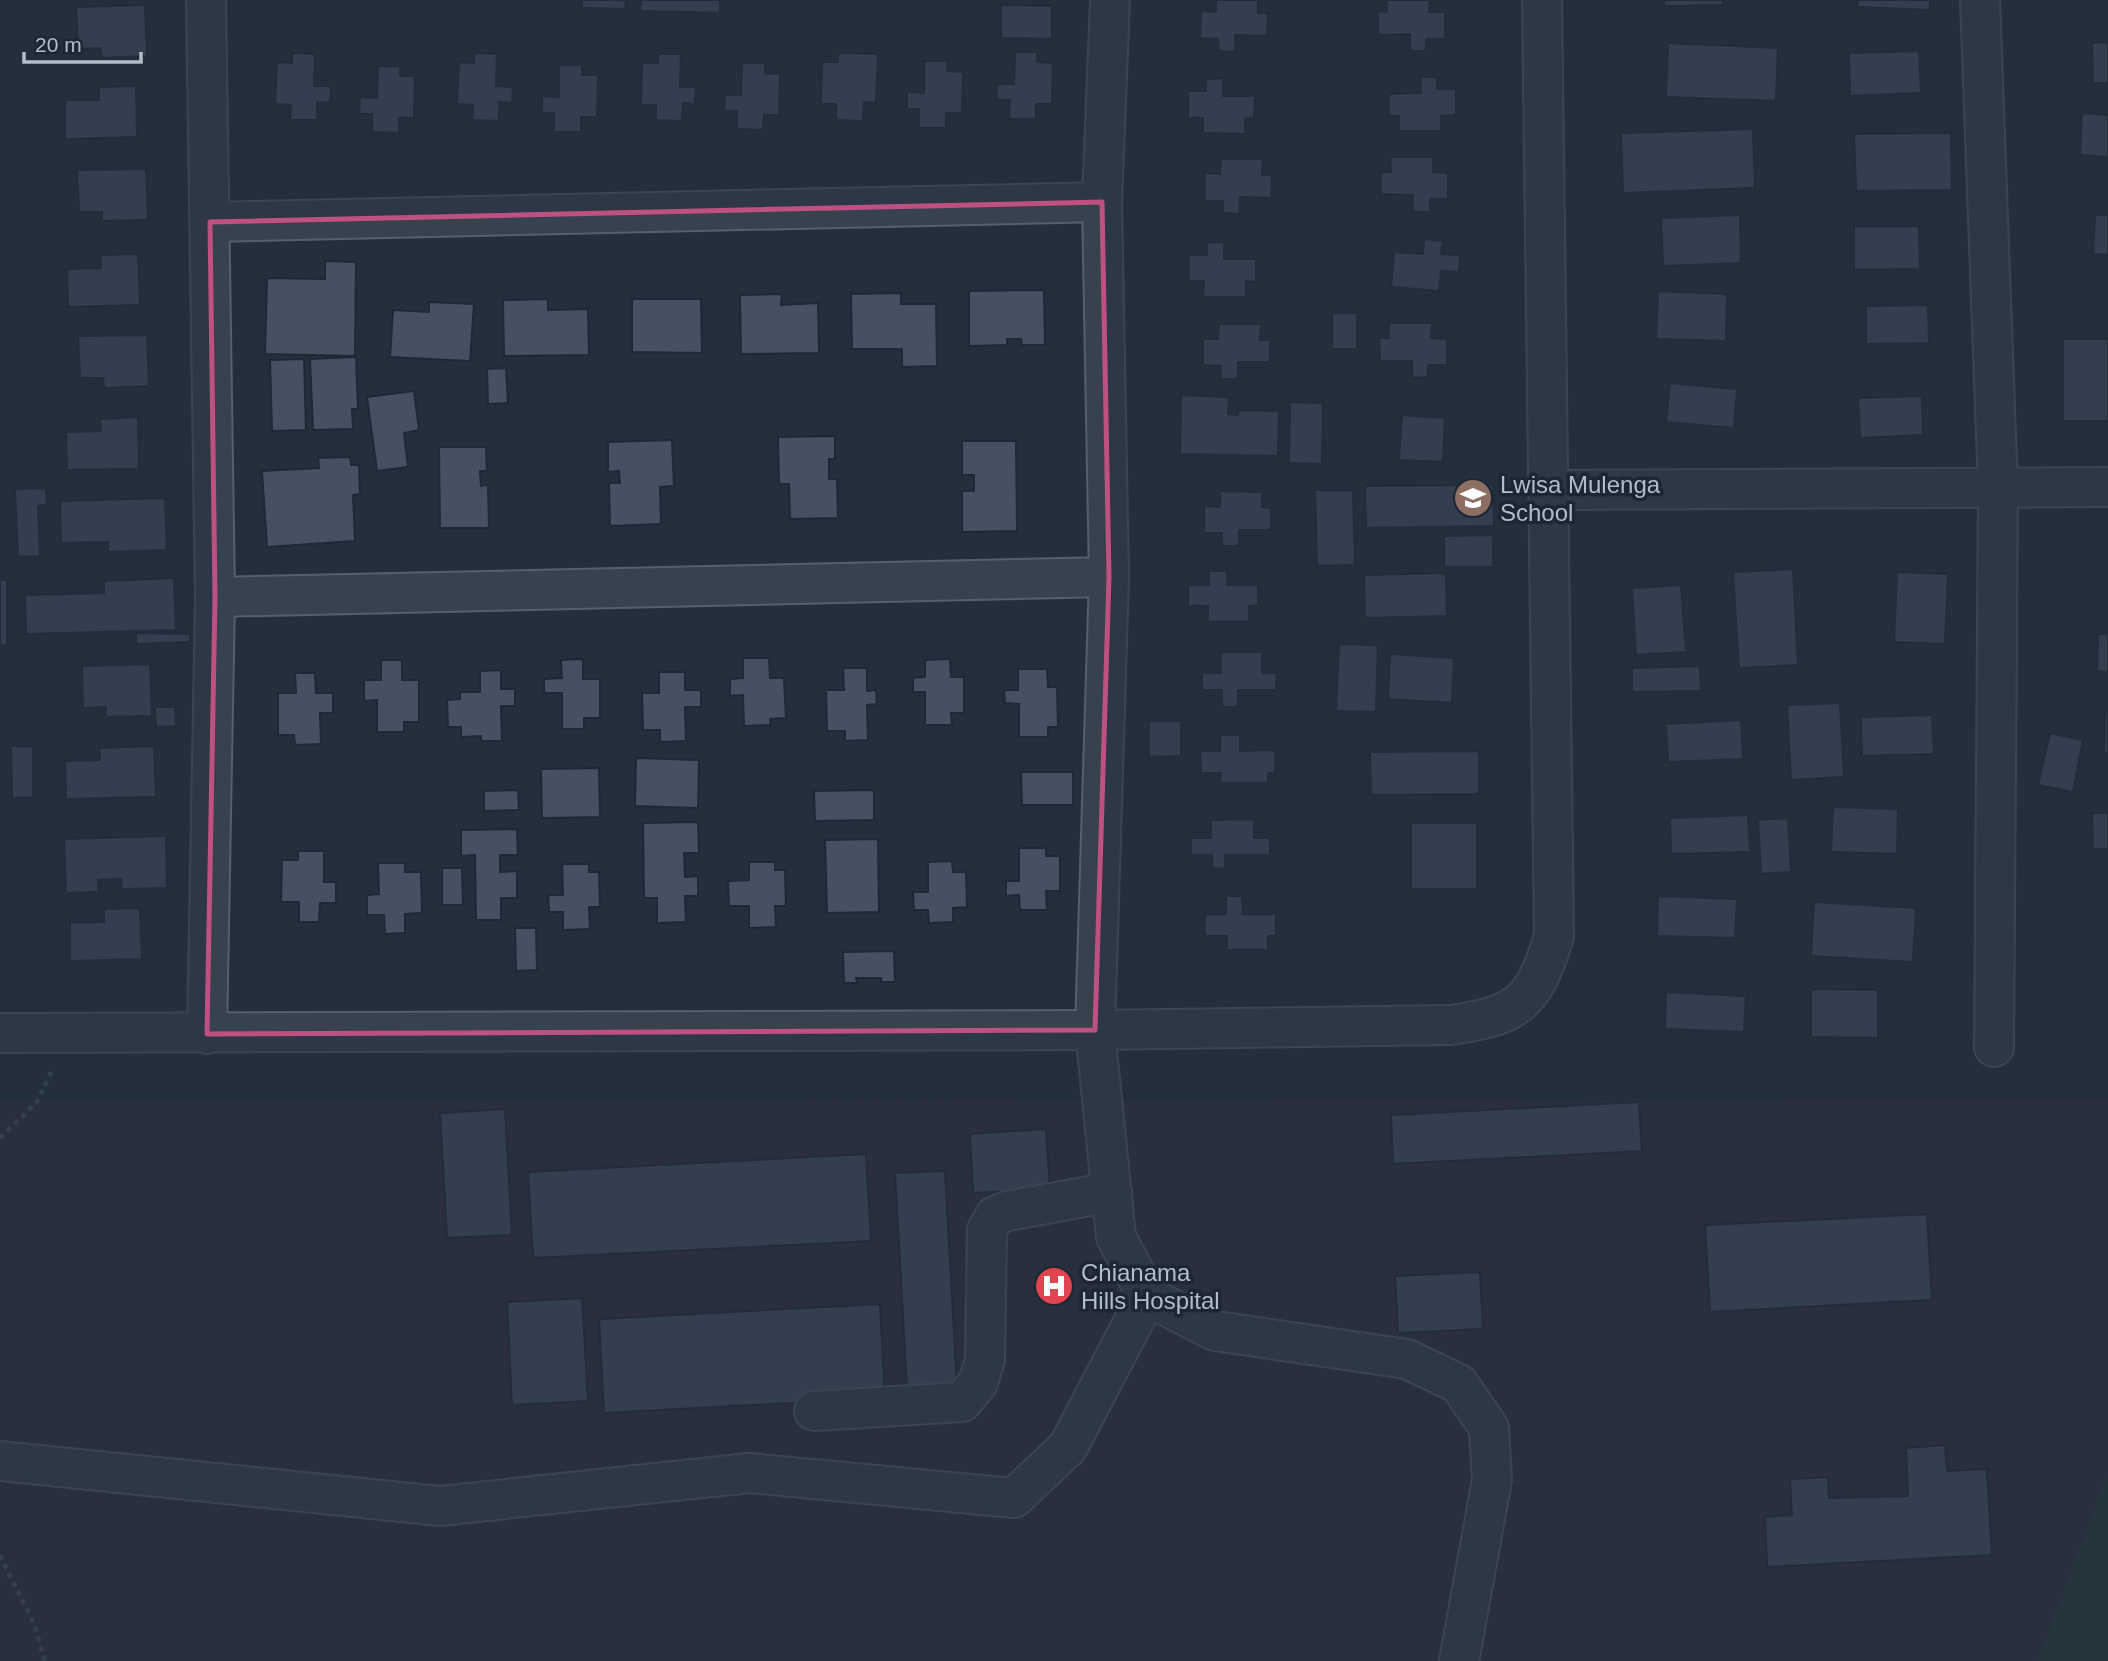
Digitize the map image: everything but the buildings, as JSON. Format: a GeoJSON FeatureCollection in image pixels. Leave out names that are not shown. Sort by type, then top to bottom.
{"type":"FeatureCollection","features":[{"type":"Feature","properties":{"kind":"street"},"geometry":{"type":"LineString","coordinates":[[206,0],[215,597],[207,1034]]}},
{"type":"Feature","properties":{"kind":"street"},"geometry":{"type":"LineString","coordinates":[[1110,0],[1102,202],[1109,577],[1095,1030],[1116,1237],[1147,1296],[1215,1331],[1407,1359],[1459,1384],[1489,1428],[1492,1479],[1459,1661]]}},
{"type":"Feature","properties":{"kind":"street"},"geometry":{"type":"LineString","coordinates":[[0,1033],[1095,1030],[1450,1025],[1491,1020],[1523,1002],[1543,973],[1554,936],[1542,0]]}},
{"type":"Feature","properties":{"kind":"street"},"geometry":{"type":"LineString","coordinates":[[1980,0],[1998,490],[1994,1046]]}},
{"type":"Feature","properties":{"kind":"street"},"geometry":{"type":"LineString","coordinates":[[209,222],[1102,202]]}},
{"type":"Feature","properties":{"kind":"street"},"geometry":{"type":"LineString","coordinates":[[1549,489],[1998,490],[2108,487]]}},
{"type":"Feature","properties":{"kind":"street"},"geometry":{"type":"LineString","coordinates":[[215,597],[1109,577]]}},
{"type":"Feature","properties":{"kind":"street"},"geometry":{"type":"LineString","coordinates":[[814,1411],[962,1402],[978,1383],[985,1360],[987,1230],[995,1216],[1007,1211],[1112,1192]]}},
{"type":"Feature","properties":{"kind":"street"},"geometry":{"type":"LineString","coordinates":[[0,1461],[440,1506],[749,1473],[1014,1498],[1068,1447],[1147,1296]]}},
{"type":"Feature","properties":{"kind":"path"},"geometry":{"type":"LineString","coordinates":[[0,1138],[37,1102],[57,1060],[50,1034]]}},
{"type":"Feature","properties":{"kind":"path"},"geometry":{"type":"LineString","coordinates":[[0,1555],[34,1624],[45,1661]]}},
{"type":"Feature","properties":{"kind":"highlighted area"},"geometry":{"type":"Polygon","coordinates":[[[1102,202],[1109,577],[1095,1030],[207,1034],[215,597],[210,222],[1102,202]]]}},
{"type":"Feature","properties":{"kind":"shaded area","name":"Chianama Hills Hospital"},"geometry":{"type":"Polygon","coordinates":[[[2108,1099],[2108,1472],[2038,1661],[0,1661],[0,1100],[2108,1099]]]}},
{"type":"Feature","properties":{"kind":"green space"},"geometry":{"type":"Polygon","coordinates":[[[2108,1472],[2108,1661],[2038,1661],[2108,1472]]]}},
{"type":"Feature","properties":{"kind":"place","name":"Lwisa Mulenga School"},"geometry":{"type":"Point","coordinates":[1473,498]}},
{"type":"Feature","properties":{"kind":"place","name":"Chianama Hills Hospital"},"geometry":{"type":"Point","coordinates":[1054,1286]}}]}
